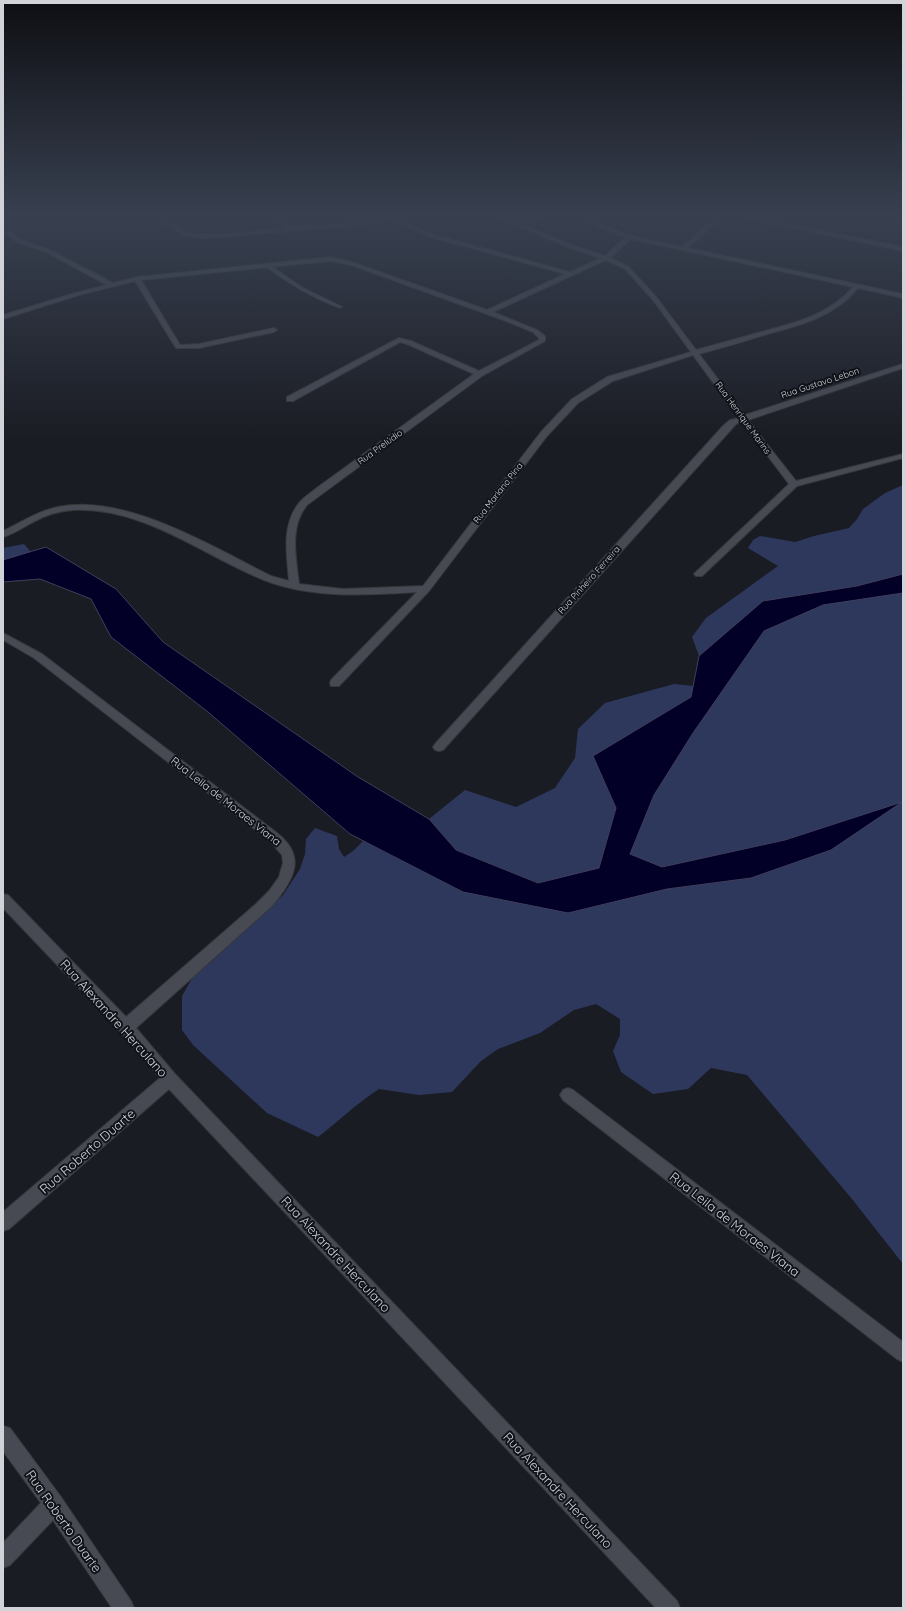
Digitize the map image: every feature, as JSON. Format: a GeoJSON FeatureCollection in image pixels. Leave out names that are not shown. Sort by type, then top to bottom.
{"type":"FeatureCollection","features":[{"type":"Feature","properties":{"kind":"street"},"geometry":{"type":"LineString","coordinates":[[3,317],[87,291]]}},
{"type":"Feature","properties":{"kind":"street"},"geometry":{"type":"LineString","coordinates":[[145,291],[178,347],[200,346],[274,330]]}},
{"type":"Feature","properties":{"kind":"street"},"geometry":{"type":"LineString","coordinates":[[428,291],[488,312],[533,291]]}},
{"type":"Feature","properties":{"kind":"street","name":"Rua Henrique Marins"},"geometry":{"type":"LineString","coordinates":[[649,291],[794,484]]}},
{"type":"Feature","properties":{"kind":"street","name":"Rua Mariano Pina"},"geometry":{"type":"LineString","coordinates":[[335,684],[426,589],[492,501],[559,416],[575,401],[610,379],[655,364],[801,322],[827,312],[846,299],[853,291]]}},
{"type":"Feature","properties":{"kind":"street"},"geometry":{"type":"LineString","coordinates":[[881,291],[903,296]]}},
{"type":"Feature","properties":{"kind":"street","name":"Rua Prelúdio"},"geometry":{"type":"LineString","coordinates":[[294,586],[290,535],[292,523],[303,504],[321,489],[479,374],[542,341],[543,337],[535,331],[488,312]]}},
{"type":"Feature","properties":{"kind":"street"},"geometry":{"type":"LineString","coordinates":[[290,399],[399,340],[409,342],[479,374]]}},
{"type":"Feature","properties":{"kind":"street","name":"Rua Gustavo Lebon"},"geometry":{"type":"LineString","coordinates":[[743,418],[903,366]]}},
{"type":"Feature","properties":{"kind":"street","name":"Rua Pinheiro Ferreira"},"geometry":{"type":"LineString","coordinates":[[439,747],[726,428],[733,422],[743,418]]}},
{"type":"Feature","properties":{"kind":"street"},"geometry":{"type":"LineString","coordinates":[[699,574],[794,484],[903,456]]}},
{"type":"Feature","properties":{"kind":"street"},"geometry":{"type":"LineString","coordinates":[[3,534],[36,517],[54,510],[81,508],[144,519],[261,575],[294,586],[343,592],[426,589]]}},
{"type":"Feature","properties":{"kind":"street","name":"Rua Leila de Moraes Viana"},"geometry":{"type":"LineString","coordinates":[[3,636],[38,656],[271,835],[283,846],[288,857],[289,867],[286,877],[277,891],[261,908],[126,1027]]}},
{"type":"Feature","properties":{"kind":"street","name":"Rua Alexandre Herculano"},"geometry":{"type":"LineString","coordinates":[[3,899],[126,1027],[170,1079],[670,1608]]}},
{"type":"Feature","properties":{"kind":"street","name":"Rua Roberto Duarte"},"geometry":{"type":"LineString","coordinates":[[3,1223],[170,1079]]}},
{"type":"Feature","properties":{"kind":"street","name":"Rua Leila de Moraes Viana"},"geometry":{"type":"LineString","coordinates":[[568,1095],[903,1353]]}},
{"type":"Feature","properties":{"kind":"street","name":"Rua Roberto Duarte"},"geometry":{"type":"LineString","coordinates":[[3,1435],[54,1504],[124,1608]]}},
{"type":"Feature","properties":{"kind":"street"},"geometry":{"type":"LineString","coordinates":[[3,1558],[54,1504]]}},
{"type":"Feature","properties":{"kind":"lane"},"geometry":{"type":"LineString","coordinates":[[305,291],[341,307]]}},
{"type":"Feature","properties":{"kind":"shaded area"},"geometry":{"type":"Polygon","coordinates":[[[903,485],[903,574],[857,586],[763,601],[699,656],[692,637],[706,618],[778,566],[748,548],[753,540],[760,536],[795,542],[849,528],[863,509],[885,493],[903,485]]]}},
{"type":"Feature","properties":{"kind":"shaded area"},"geometry":{"type":"Polygon","coordinates":[[[24,544],[31,552],[3,560],[3,548],[24,544]]]}},
{"type":"Feature","properties":{"kind":"shaded area"},"geometry":{"type":"Polygon","coordinates":[[[46,547],[116,589],[163,642],[358,777],[429,819],[456,850],[538,883],[599,868],[616,808],[593,756],[691,697],[699,656],[763,601],[857,586],[903,574],[903,593],[823,605],[764,631],[693,733],[654,795],[630,854],[662,867],[785,840],[902,802],[831,850],[751,878],[667,889],[568,913],[463,892],[350,834],[208,712],[111,637],[91,599],[40,579],[3,582],[3,560],[46,547]]]}},
{"type":"Feature","properties":{"kind":"shaded area"},"geometry":{"type":"Polygon","coordinates":[[[903,593],[903,1264],[852,1199],[747,1075],[711,1068],[688,1089],[653,1094],[621,1072],[613,1051],[620,1035],[620,1019],[596,1004],[574,1010],[540,1033],[498,1049],[481,1061],[452,1092],[419,1095],[379,1089],[363,1100],[318,1137],[267,1113],[193,1045],[182,1030],[182,996],[194,975],[283,895],[300,869],[305,854],[306,839],[315,828],[337,836],[339,849],[344,857],[353,851],[363,841],[463,892],[667,889],[751,878],[900,803],[785,840],[662,868],[630,854],[654,795],[693,733],[764,631],[823,605],[903,593]]]}},
{"type":"Feature","properties":{"kind":"shaded area"},"geometry":{"type":"Polygon","coordinates":[[[674,684],[693,686],[691,697],[593,756],[616,808],[599,868],[539,883],[456,850],[429,819],[465,790],[516,807],[555,788],[575,758],[578,729],[605,703],[674,684]]]}}]}
